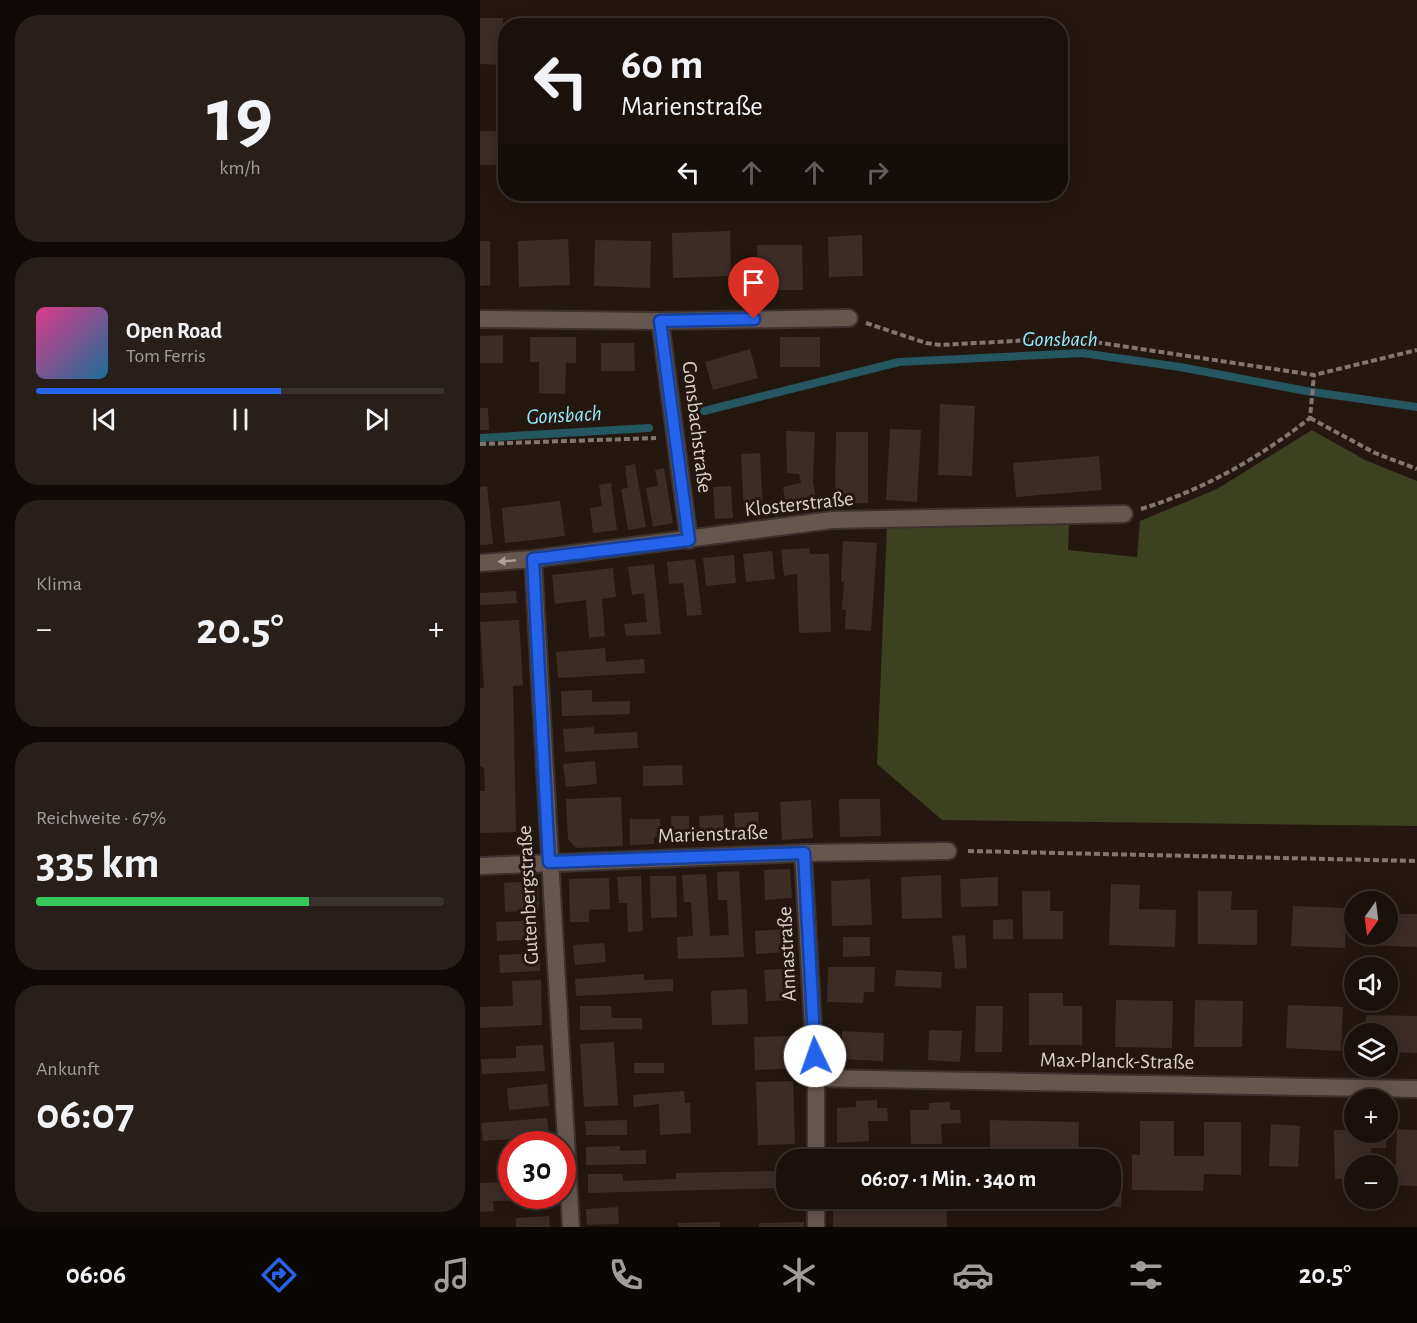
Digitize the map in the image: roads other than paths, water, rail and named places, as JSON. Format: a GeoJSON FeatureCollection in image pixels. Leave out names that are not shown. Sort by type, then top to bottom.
{"type":"FeatureCollection","features":[{"type":"Feature","properties":{"kind":"street"},"geometry":{"type":"LineString","coordinates":[[480,319],[660,321],[849,318]]}},
{"type":"Feature","properties":{"kind":"street","name":"Gonsbachstraße"},"geometry":{"type":"LineString","coordinates":[[660,321],[689,540]]}},
{"type":"Feature","properties":{"kind":"street","name":"Klosterstraße"},"geometry":{"type":"LineString","coordinates":[[480,563],[533,559],[689,540],[832,520],[1124,514]]}},
{"type":"Feature","properties":{"kind":"street","name":"Gutenbergstraße"},"geometry":{"type":"LineString","coordinates":[[533,559],[571,1227]]}},
{"type":"Feature","properties":{"kind":"street","name":"Marienstraße"},"geometry":{"type":"LineString","coordinates":[[480,866],[804,853],[948,851]]}},
{"type":"Feature","properties":{"kind":"street","name":"Annastraße"},"geometry":{"type":"LineString","coordinates":[[804,853],[816,1078],[816,1149]]}},
{"type":"Feature","properties":{"kind":"street","name":"Max-Planck-Straße"},"geometry":{"type":"LineString","coordinates":[[816,1078],[1417,1089]]}},
{"type":"Feature","properties":{"kind":"street"},"geometry":{"type":"LineString","coordinates":[[816,1209],[816,1227]]}},
{"type":"Feature","properties":{"kind":"waterway","name":"Gonsbach"},"geometry":{"type":"LineString","coordinates":[[704,411],[899,362],[1082,353],[1180,367],[1306,391],[1417,407]]}},
{"type":"Feature","properties":{"kind":"waterway","name":"Gonsbach"},"geometry":{"type":"LineString","coordinates":[[480,438],[649,428]]}}]}
